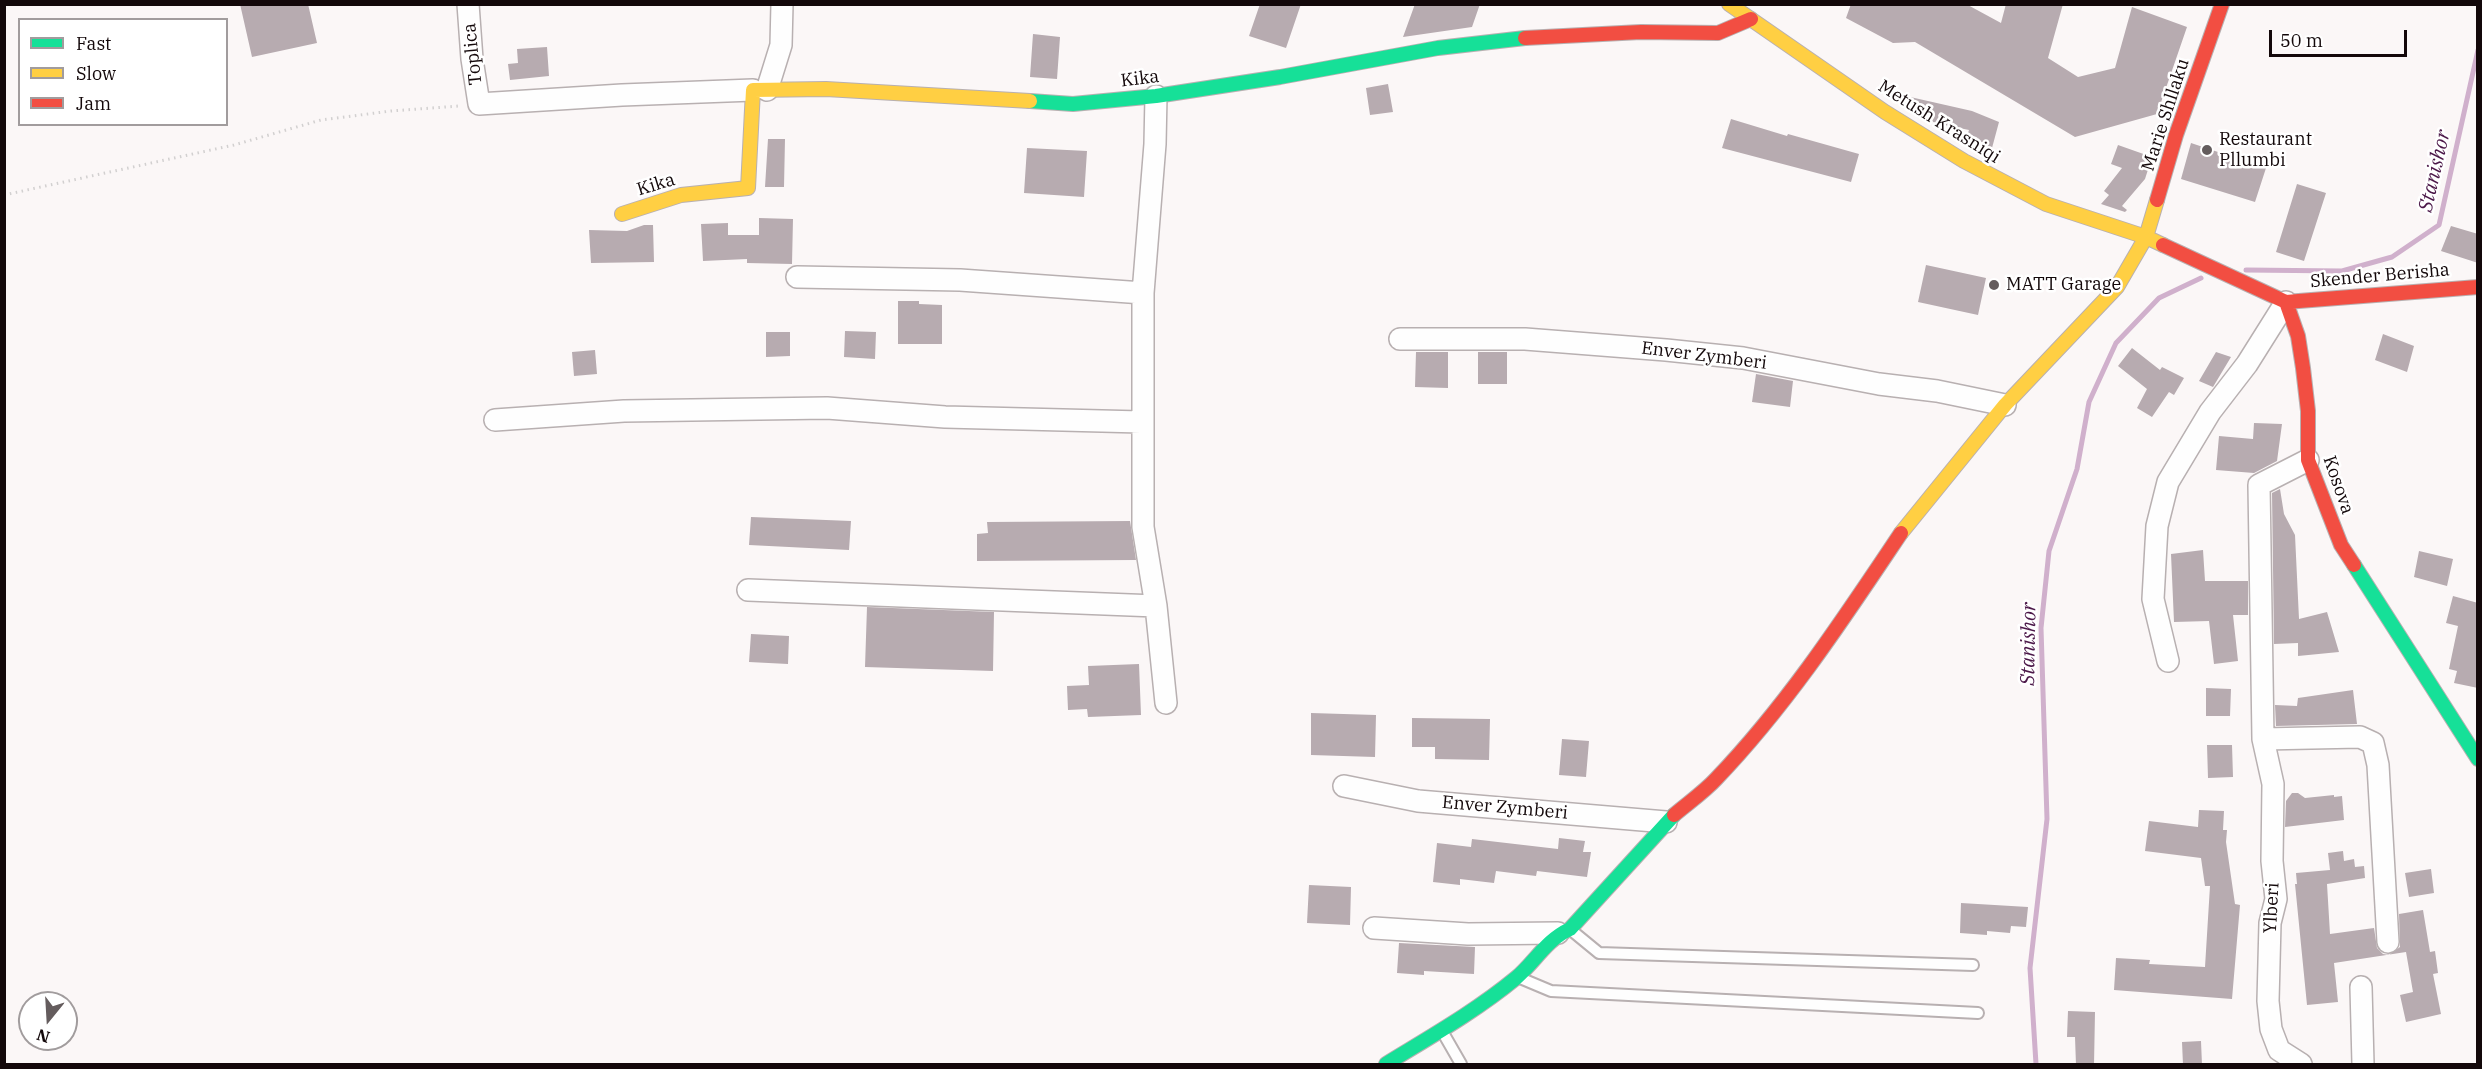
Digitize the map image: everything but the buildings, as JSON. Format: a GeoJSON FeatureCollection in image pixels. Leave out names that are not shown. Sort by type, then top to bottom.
{"type":"FeatureCollection","features":[{"type":"Feature","properties":{"kind":"street","name":"Toplica"},"geometry":{"type":"LineString","coordinates":[[468,4],[472,59],[479,104]]}},
{"type":"Feature","properties":{"kind":"street"},"geometry":{"type":"LineString","coordinates":[[479,104],[622,94],[760,90],[781,45],[782,4]]}},
{"type":"Feature","properties":{"kind":"street","name":"Metush Krasniqi"},"geometry":{"type":"LineString","coordinates":[[1730,4],[1885,112],[1964,161],[2046,204],[2146,237]]}},
{"type":"Feature","properties":{"kind":"street","name":"Marie Shllaku"},"geometry":{"type":"LineString","coordinates":[[2146,237],[2176,135],[2222,4]]}},
{"type":"Feature","properties":{"kind":"street","name":"Kika"},"geometry":{"type":"LineString","coordinates":[[622,214],[681,195],[748,188],[760,90],[825,89],[1073,104],[1156,96],[1291,76],[1438,48],[1543,36],[1641,32],[1718,33],[1751,19]]}},
{"type":"Feature","properties":{"kind":"street"},"geometry":{"type":"LineString","coordinates":[[1156,96],[1155,144],[1143,293],[1141,422],[1143,527],[1156,606],[1166,703]]}},
{"type":"Feature","properties":{"kind":"street"},"geometry":{"type":"LineString","coordinates":[[1386,1065],[1442,1030],[1518,977],[1666,822],[1714,780],[1769,719],[1835,632],[1904,528],[2005,405],[2116,287],[2146,237],[2286,302],[2247,364],[2210,412],[2168,482],[2157,526],[2153,599],[2168,661]]}},
{"type":"Feature","properties":{"kind":"street"},"geometry":{"type":"LineString","coordinates":[[797,277],[960,280],[1143,293]]}},
{"type":"Feature","properties":{"kind":"street","name":"Skender Berisha"},"geometry":{"type":"LineString","coordinates":[[2286,302],[2478,287]]}},
{"type":"Feature","properties":{"kind":"street","name":"Kosova"},"geometry":{"type":"LineString","coordinates":[[2286,302],[2298,336],[2303,368],[2308,411],[2308,460],[2341,545],[2478,759]]}},
{"type":"Feature","properties":{"kind":"street","name":"Enver Zymberi"},"geometry":{"type":"LineString","coordinates":[[1400,339],[1525,339],[1743,358],[2005,405]]}},
{"type":"Feature","properties":{"kind":"street"},"geometry":{"type":"LineString","coordinates":[[495,420],[624,411],[715,412],[827,408],[945,417],[1141,422]]}},
{"type":"Feature","properties":{"kind":"street","name":"Ylberi"},"geometry":{"type":"LineString","coordinates":[[2301,1065],[2278,1050],[2271,1029],[2268,1001],[2270,923],[2276,899],[2272,861],[2273,784],[2263,739],[2259,485],[2308,460]]}},
{"type":"Feature","properties":{"kind":"street"},"geometry":{"type":"LineString","coordinates":[[748,590],[1156,606]]}},
{"type":"Feature","properties":{"kind":"street"},"geometry":{"type":"LineString","coordinates":[[2263,739],[2360,737],[2373,743],[2378,765],[2388,942]]}},
{"type":"Feature","properties":{"kind":"street","name":"Enver Zymberi"},"geometry":{"type":"LineString","coordinates":[[1344,786],[1418,801],[1666,822]]}},
{"type":"Feature","properties":{"kind":"street"},"geometry":{"type":"LineString","coordinates":[[1374,927],[1468,934],[1564,931]]}},
{"type":"Feature","properties":{"kind":"street"},"geometry":{"type":"LineString","coordinates":[[2361,987],[2363,1065]]}},
{"type":"Feature","properties":{"kind":"lane"},"geometry":{"type":"LineString","coordinates":[[1564,931],[1599,953],[1973,965]]}},
{"type":"Feature","properties":{"kind":"lane"},"geometry":{"type":"LineString","coordinates":[[1518,977],[1551,991],[1978,1013]]}},
{"type":"Feature","properties":{"kind":"lane"},"geometry":{"type":"LineString","coordinates":[[1442,1030],[1461,1065]]}},
{"type":"Feature","properties":{"kind":"path"},"geometry":{"type":"LineString","coordinates":[[4,195],[234,146],[321,120],[391,111],[479,104]]}},
{"type":"Feature","properties":{"kind":"waterway","name":"Stanishor"},"geometry":{"type":"LineString","coordinates":[[2246,270],[2342,271],[2392,257],[2439,225],[2478,50]]}},
{"type":"Feature","properties":{"kind":"waterway","name":"Stanishor"},"geometry":{"type":"LineString","coordinates":[[2036,1064],[2030,968],[2047,819],[2041,628],[2049,551],[2077,469],[2089,402],[2116,343],[2159,298],[2201,278]]}},
{"type":"Feature","properties":{"kind":"traffic: fast"},"geometry":{"type":"LineString","coordinates":[[1030,101],[1073,104],[1156,96],[1280,77],[1438,48],[1525,38]]}},
{"type":"Feature","properties":{"kind":"traffic: fast"},"geometry":{"type":"LineString","coordinates":[[2354,565],[2478,759]]}},
{"type":"Feature","properties":{"kind":"traffic: fast"},"geometry":{"type":"LineString","coordinates":[[1386,1064],[1469,1013],[1523,972],[1547,945],[1570,929],[1674,815]]}},
{"type":"Feature","properties":{"kind":"traffic: slow"},"geometry":{"type":"LineString","coordinates":[[1729,4],[1885,112],[1964,161],[2046,204],[2146,237],[2163,245]]}},
{"type":"Feature","properties":{"kind":"traffic: slow"},"geometry":{"type":"LineString","coordinates":[[622,214],[681,195],[748,188],[753,90],[826,89],[1030,101]]}},
{"type":"Feature","properties":{"kind":"traffic: slow"},"geometry":{"type":"LineString","coordinates":[[1901,533],[2005,405],[2117,287],[2146,237],[2157,200]]}},
{"type":"Feature","properties":{"kind":"traffic: jam"},"geometry":{"type":"LineString","coordinates":[[2157,200],[2176,135],[2222,4]]}},
{"type":"Feature","properties":{"kind":"traffic: jam"},"geometry":{"type":"LineString","coordinates":[[1525,38],[1641,32],[1718,33],[1751,19]]}},
{"type":"Feature","properties":{"kind":"traffic: jam"},"geometry":{"type":"LineString","coordinates":[[2163,245],[2286,302],[2298,336],[2303,368],[2308,411],[2308,460],[2341,545],[2354,565]]}},
{"type":"Feature","properties":{"kind":"traffic: jam"},"geometry":{"type":"LineString","coordinates":[[2286,302],[2478,287]]}},
{"type":"Feature","properties":{"kind":"traffic: jam"},"geometry":{"type":"LineString","coordinates":[[1674,815],[1711,784],[1767,721],[1814,660],[1901,533]]}},
{"type":"Feature","properties":{"kind":"place","name":"Restaurant Pllumbi"},"geometry":{"type":"Point","coordinates":[2207,150]}},
{"type":"Feature","properties":{"kind":"place","name":"MATT Garage"},"geometry":{"type":"Point","coordinates":[1994,285]}}]}
